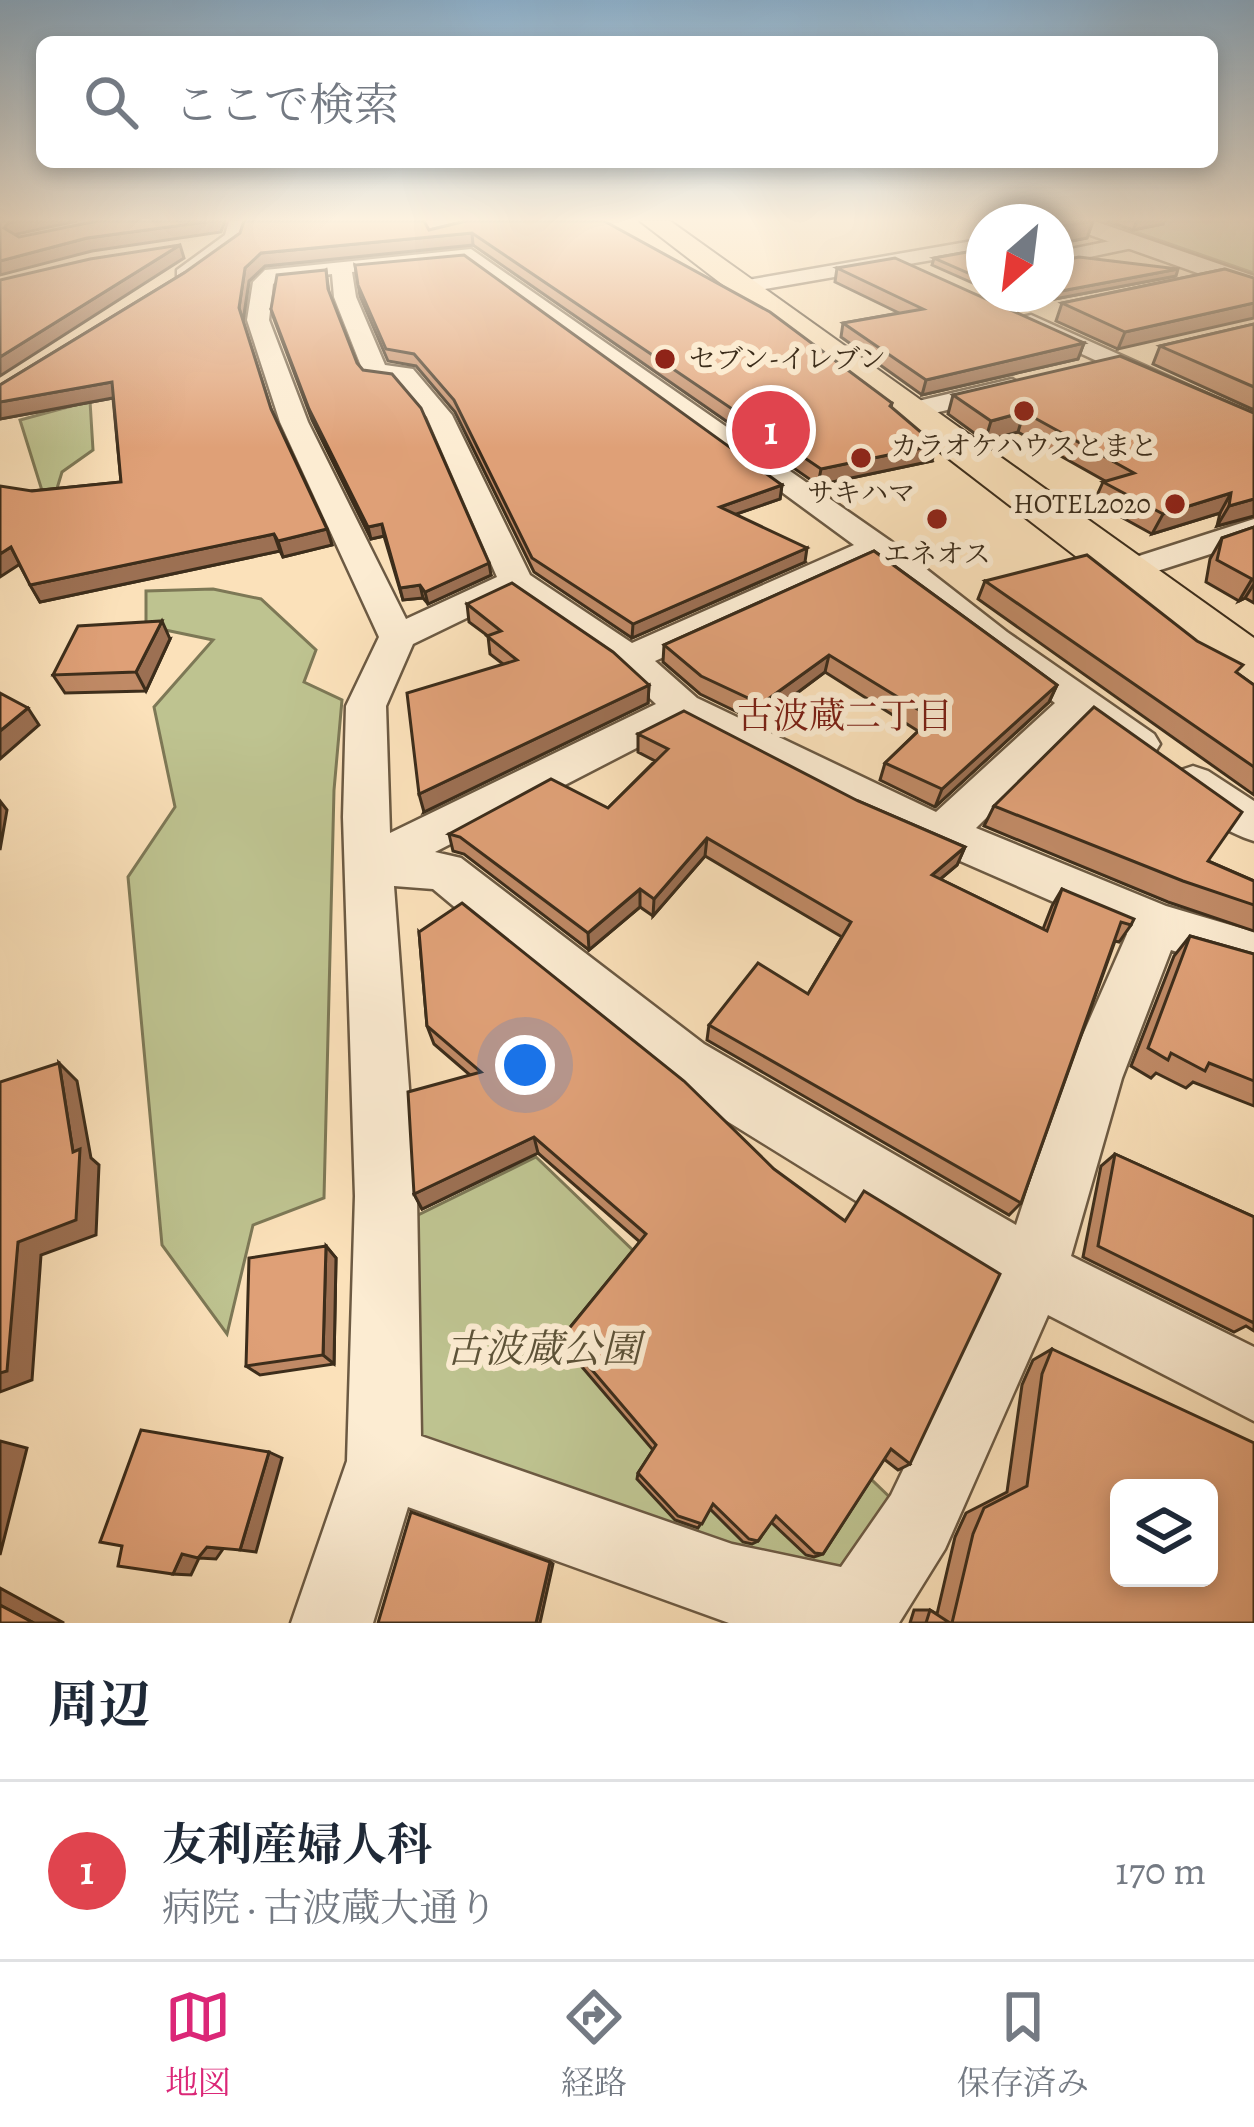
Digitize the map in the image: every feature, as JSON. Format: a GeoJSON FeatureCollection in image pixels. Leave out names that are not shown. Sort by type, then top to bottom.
{"type":"FeatureCollection","features":[{"type":"Feature","properties":{"kind":"highway"},"geometry":{"type":"LineString","coordinates":[[755,297],[1254,665]]}},
{"type":"Feature","properties":{"kind":"street"},"geometry":{"type":"LineString","coordinates":[[260,297],[258,320],[294,422],[397,637]]}},
{"type":"Feature","properties":{"kind":"street"},"geometry":{"type":"LineString","coordinates":[[345,297],[375,370],[404,374],[440,415],[516,581],[629,658],[683,707],[871,803],[1156,924],[1254,954]]}},
{"type":"Feature","properties":{"kind":"street"},"geometry":{"type":"LineString","coordinates":[[547,297],[1079,703],[1254,824]]}},
{"type":"Feature","properties":{"kind":"street"},"geometry":{"type":"LineString","coordinates":[[1023,312],[1012,313],[1247,416]]}},
{"type":"Feature","properties":{"kind":"street"},"geometry":{"type":"LineString","coordinates":[[1084,369],[1148,354]]}},
{"type":"Feature","properties":{"kind":"street"},"geometry":{"type":"LineString","coordinates":[[910,411],[1042,380]]}},
{"type":"Feature","properties":{"kind":"street"},"geometry":{"type":"LineString","coordinates":[[1126,571],[1254,529]]}},
{"type":"Feature","properties":{"kind":"street"},"geometry":{"type":"LineString","coordinates":[[629,658],[878,547]]}},
{"type":"Feature","properties":{"kind":"street"},"geometry":{"type":"LineString","coordinates":[[332,1623],[384,1461],[386,1196],[366,706],[397,637],[516,581]]}},
{"type":"Feature","properties":{"kind":"street"},"geometry":{"type":"LineString","coordinates":[[942,833],[1079,703]]}},
{"type":"Feature","properties":{"kind":"street"},"geometry":{"type":"LineString","coordinates":[[369,865],[683,707]]}},
{"type":"Feature","properties":{"kind":"street"},"geometry":{"type":"LineString","coordinates":[[369,865],[444,871],[684,1063],[1033,1272],[1254,1385]]}},
{"type":"Feature","properties":{"kind":"street"},"geometry":{"type":"LineString","coordinates":[[384,1461],[732,1584],[859,1612],[918,1522],[1033,1272],[1093,1078],[1156,924]]}},
{"type":"Feature","properties":{"kind":"green space"},"geometry":{"type":"Polygon","coordinates":[[[90,401],[93,450],[62,472],[55,495],[44,497],[20,420],[90,401]]]}},
{"type":"Feature","properties":{"kind":"green space"},"geometry":{"type":"Polygon","coordinates":[[[213,589],[261,599],[316,650],[304,682],[342,700],[334,790],[324,1198],[253,1225],[227,1334],[162,1245],[128,877],[175,807],[154,707],[213,640],[146,626],[146,591],[213,589]]]}},
{"type":"Feature","properties":{"kind":"green space","name":"古波蔵公園"},"geometry":{"type":"Polygon","coordinates":[[[536,1157],[901,1508],[849,1590],[415,1441],[406,1221],[536,1157]]]}},
{"type":"Feature","properties":{"kind":"building"},"geometry":{"type":"Polygon","coordinates":[[[0,297],[97,297],[0,357],[0,297]]]}},
{"type":"Feature","properties":{"kind":"building"},"geometry":{"type":"Polygon","coordinates":[[[145,297],[241,297],[239,308],[271,409],[327,529],[278,541],[274,534],[30,585],[11,547],[0,554],[0,486],[32,491],[121,482],[112,382],[0,402],[0,385],[145,297]]]}},
{"type":"Feature","properties":{"kind":"building"},"geometry":{"type":"Polygon","coordinates":[[[273,297],[331,297],[357,363],[363,370],[392,374],[421,408],[489,563],[425,592],[420,585],[400,588],[382,524],[368,527],[309,409],[271,309],[273,297]]]}},
{"type":"Feature","properties":{"kind":"building"},"geometry":{"type":"Polygon","coordinates":[[[363,297],[522,297],[782,485],[720,507],[807,548],[633,624],[532,558],[454,400],[414,354],[386,349],[363,297]]]}},
{"type":"Feature","properties":{"kind":"building"},"geometry":{"type":"Polygon","coordinates":[[[566,297],[742,297],[770,312],[892,403],[936,445],[821,469],[566,297]]]}},
{"type":"Feature","properties":{"kind":"building"},"geometry":{"type":"Polygon","coordinates":[[[897,297],[966,297],[966,312],[1015,312],[1084,343],[926,380],[843,323],[923,309],[897,297]]]}},
{"type":"Feature","properties":{"kind":"building"},"geometry":{"type":"Polygon","coordinates":[[[1254,297],[1254,303],[1125,332],[1074,309],[1074,300],[1254,297]]]}},
{"type":"Feature","properties":{"kind":"building"},"geometry":{"type":"Polygon","coordinates":[[[1254,324],[1254,387],[1160,346],[1254,324]]]}},
{"type":"Feature","properties":{"kind":"building"},"geometry":{"type":"Polygon","coordinates":[[[1120,356],[1254,413],[1254,499],[1229,506],[1231,493],[1163,514],[1103,482],[1134,473],[1024,412],[991,421],[953,395],[1120,356]]]}},
{"type":"Feature","properties":{"kind":"building"},"geometry":{"type":"Polygon","coordinates":[[[1254,527],[1252,579],[1217,560],[1222,538],[1254,527]]]}},
{"type":"Feature","properties":{"kind":"building"},"geometry":{"type":"Polygon","coordinates":[[[874,551],[1057,685],[942,789],[885,763],[932,718],[829,655],[761,704],[701,676],[664,645],[874,551]]]}},
{"type":"Feature","properties":{"kind":"building"},"geometry":{"type":"Polygon","coordinates":[[[1087,555],[1197,641],[1243,665],[1236,672],[1254,685],[1254,767],[985,581],[1087,555]]]}},
{"type":"Feature","properties":{"kind":"building"},"geometry":{"type":"Polygon","coordinates":[[[512,583],[613,652],[649,685],[419,794],[407,693],[517,660],[487,636],[501,631],[467,604],[512,583]]]}},
{"type":"Feature","properties":{"kind":"building"},"geometry":{"type":"Polygon","coordinates":[[[162,621],[136,672],[53,675],[78,626],[162,621]]]}},
{"type":"Feature","properties":{"kind":"building"},"geometry":{"type":"Polygon","coordinates":[[[0,693],[28,708],[0,731],[0,693]]]}},
{"type":"Feature","properties":{"kind":"building"},"geometry":{"type":"Polygon","coordinates":[[[1094,707],[1242,812],[1208,861],[1254,881],[1254,905],[994,806],[1094,707]]]}},
{"type":"Feature","properties":{"kind":"building"},"geometry":{"type":"Polygon","coordinates":[[[684,711],[858,801],[965,847],[932,875],[1047,931],[1062,889],[1134,919],[1131,925],[1121,922],[1021,1203],[709,1025],[758,963],[808,994],[851,922],[707,838],[654,899],[640,889],[588,933],[460,837],[449,834],[551,779],[608,808],[668,749],[638,734],[684,711]]]}},
{"type":"Feature","properties":{"kind":"building"},"geometry":{"type":"Polygon","coordinates":[[[462,903],[684,1081],[774,1169],[845,1221],[864,1191],[1000,1274],[910,1464],[891,1449],[823,1554],[815,1553],[776,1516],[758,1541],[749,1539],[713,1504],[702,1524],[678,1516],[638,1473],[656,1445],[563,1336],[646,1234],[534,1137],[414,1194],[408,1092],[481,1072],[427,1026],[419,932],[462,903]]]}},
{"type":"Feature","properties":{"kind":"building"},"geometry":{"type":"Polygon","coordinates":[[[1190,936],[1254,954],[1254,1081],[1209,1063],[1205,1071],[1171,1053],[1168,1060],[1148,1048],[1190,936]]]}},
{"type":"Feature","properties":{"kind":"building"},"geometry":{"type":"Polygon","coordinates":[[[59,1063],[73,1152],[80,1149],[76,1220],[18,1242],[7,1371],[0,1373],[0,1082],[59,1063]]]}},
{"type":"Feature","properties":{"kind":"building"},"geometry":{"type":"Polygon","coordinates":[[[1115,1154],[1254,1217],[1254,1323],[1098,1246],[1115,1154]]]}},
{"type":"Feature","properties":{"kind":"building"},"geometry":{"type":"Polygon","coordinates":[[[326,1246],[323,1355],[246,1366],[249,1258],[326,1246]]]}},
{"type":"Feature","properties":{"kind":"building"},"geometry":{"type":"Polygon","coordinates":[[[1052,1349],[1254,1443],[1254,1623],[952,1623],[973,1534],[984,1508],[1027,1486],[1042,1374],[1052,1349]]]}},
{"type":"Feature","properties":{"kind":"building"},"geometry":{"type":"Polygon","coordinates":[[[141,1430],[269,1452],[240,1550],[207,1547],[198,1558],[182,1554],[173,1574],[118,1566],[122,1546],[100,1542],[141,1430]]]}},
{"type":"Feature","properties":{"kind":"building"},"geometry":{"type":"Polygon","coordinates":[[[411,1512],[550,1562],[536,1623],[378,1623],[411,1512]]]}},
{"type":"Feature","properties":{"kind":"building"},"geometry":{"type":"Polygon","coordinates":[[[0,1605],[34,1623],[0,1623],[0,1605]]]}},
{"type":"Feature","properties":{"kind":"building"},"geometry":{"type":"Polygon","coordinates":[[[930,1610],[950,1623],[926,1623],[930,1610]]]}},
{"type":"Feature","properties":{"kind":"place","name":"セブン-イレブン"},"geometry":{"type":"Point","coordinates":[665,359]}},
{"type":"Feature","properties":{"kind":"place","name":"カラオケハウスとまと"},"geometry":{"type":"Point","coordinates":[1024,411]}},
{"type":"Feature","properties":{"kind":"place","name":"友利産婦人科"},"geometry":{"type":"Point","coordinates":[771,430]}},
{"type":"Feature","properties":{"kind":"place","name":"サキハマ"},"geometry":{"type":"Point","coordinates":[861,458]}},
{"type":"Feature","properties":{"kind":"place","name":"HOTEL2020"},"geometry":{"type":"Point","coordinates":[1175,504]}},
{"type":"Feature","properties":{"kind":"place","name":"エネオス"},"geometry":{"type":"Point","coordinates":[937,519]}},
{"type":"Feature","properties":{"kind":"district","name":"古波蔵二丁目"},"geometry":{"type":"Point","coordinates":[845,715]}}]}
